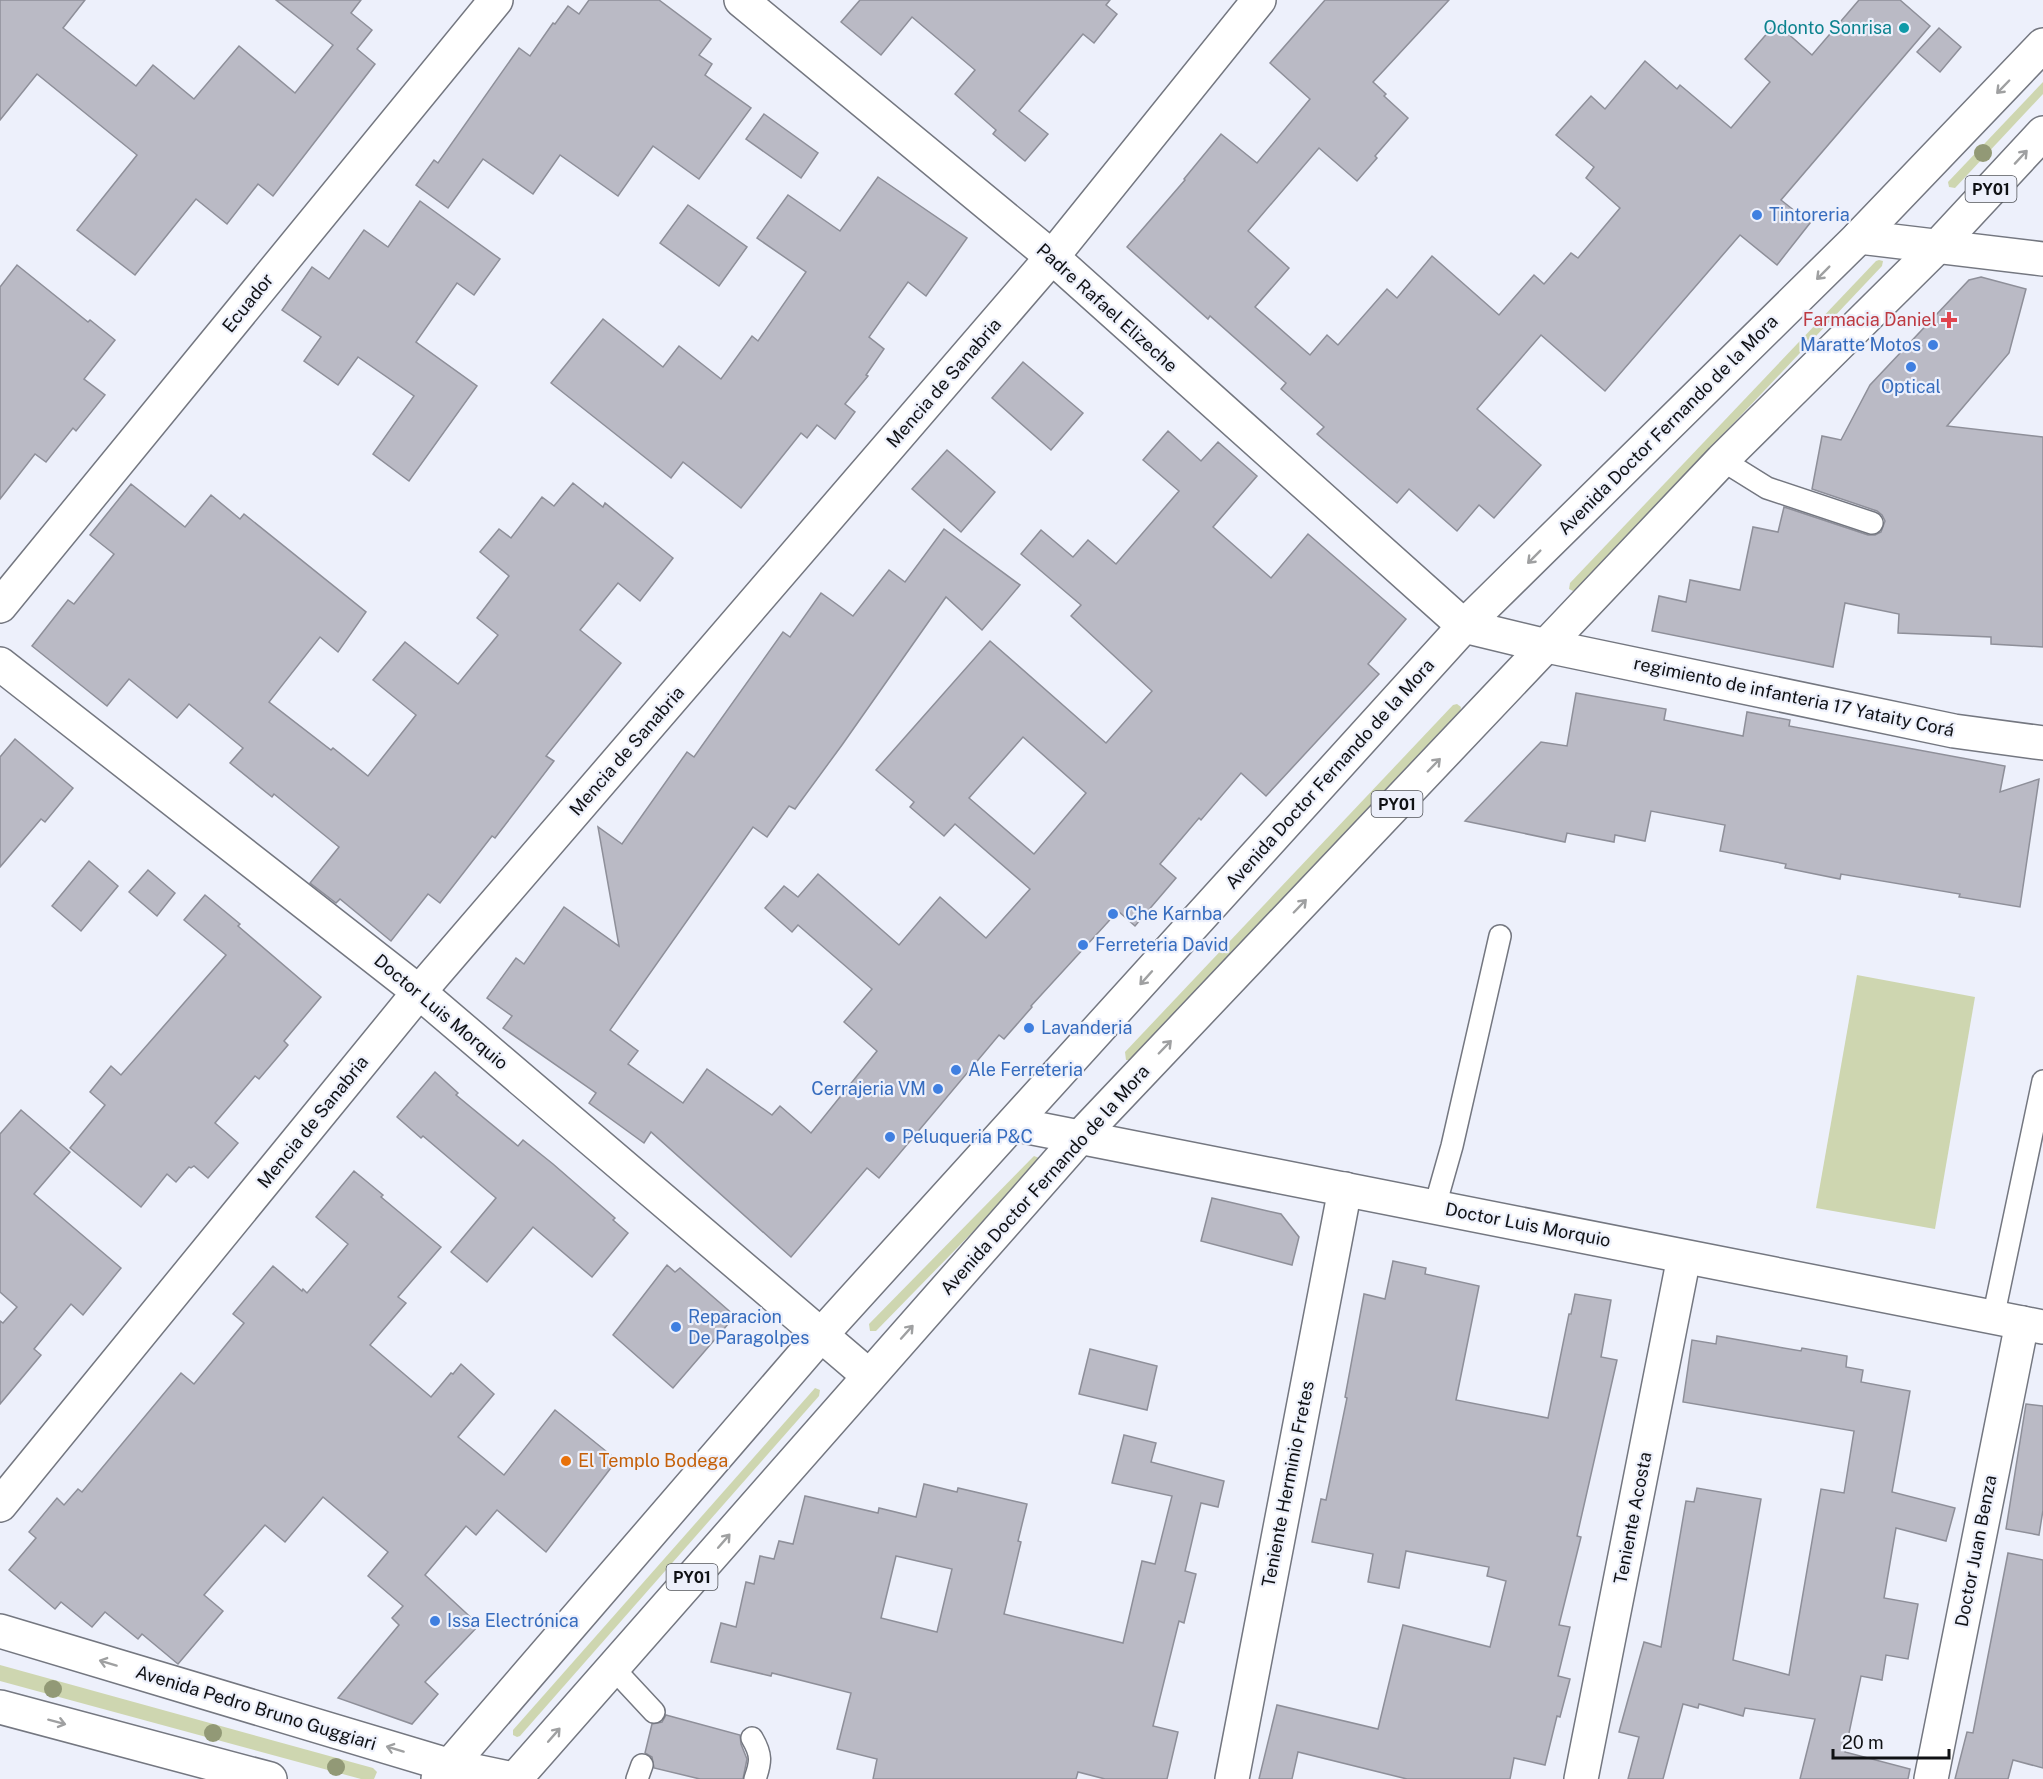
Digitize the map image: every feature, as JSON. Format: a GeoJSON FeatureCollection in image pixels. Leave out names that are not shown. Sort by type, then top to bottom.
{"type":"FeatureCollection","features":[{"type":"Feature","properties":{"kind":"main road","name":"Ecuador"},"geometry":{"type":"LineString","coordinates":[[0,606],[496,0]]}},
{"type":"Feature","properties":{"kind":"main road","name":"Padre Rafael Elizeche"},"geometry":{"type":"LineString","coordinates":[[741,0],[1052,257],[1464,626]]}},
{"type":"Feature","properties":{"kind":"main road","name":"Mencia de Sanabria"},"geometry":{"type":"LineString","coordinates":[[0,1505],[419,992],[1052,257],[1259,0]]}},
{"type":"Feature","properties":{"kind":"main road","name":"Avenida Doctor Fernando de la Mora"},"geometry":{"type":"LineString","coordinates":[[445,1773],[821,1335],[1464,626],[1859,237],[2043,45]]}},
{"type":"Feature","properties":{"kind":"main road","name":"Avenida Doctor Fernando de la Mora"},"geometry":{"type":"LineString","coordinates":[[514,1779],[1080,1137],[1722,460],[1938,246],[2043,133]]}},
{"type":"Feature","properties":{"kind":"main road"},"geometry":{"type":"LineString","coordinates":[[1859,237],[2043,259]]}},
{"type":"Feature","properties":{"kind":"main road","name":"regimiento de infanteria 17 Yataity Corá"},"geometry":{"type":"LineString","coordinates":[[1464,626],[1547,646],[1954,731],[2043,742]]}},
{"type":"Feature","properties":{"kind":"main road","name":"Doctor Luis Morquio"},"geometry":{"type":"LineString","coordinates":[[0,664],[419,992],[869,1376]]}},
{"type":"Feature","properties":{"kind":"main road","name":"Doctor Luis Morquio"},"geometry":{"type":"LineString","coordinates":[[1013,1124],[2020,1323]]}},
{"type":"Feature","properties":{"kind":"main road","name":"Teniente Herminio Fretes"},"geometry":{"type":"LineString","coordinates":[[1232,1779],[1345,1190]]}},
{"type":"Feature","properties":{"kind":"main road","name":"Teniente Acosta"},"geometry":{"type":"LineString","coordinates":[[1581,1779],[1684,1257]]}},
{"type":"Feature","properties":{"kind":"main road","name":"Doctor Juan Benza"},"geometry":{"type":"LineString","coordinates":[[1930,1779],[2020,1323]]}},
{"type":"Feature","properties":{"kind":"main road","name":"Avenida Pedro Bruno Guggiari"},"geometry":{"type":"LineString","coordinates":[[0,1631],[445,1773],[514,1779]]}},
{"type":"Feature","properties":{"kind":"main road"},"geometry":{"type":"LineString","coordinates":[[0,1707],[270,1779]]}},
{"type":"Feature","properties":{"kind":"lane"},"geometry":{"type":"LineString","coordinates":[[1722,460],[1767,488],[1872,523]]}},
{"type":"Feature","properties":{"kind":"lane"},"geometry":{"type":"LineString","coordinates":[[1435,1206],[1452,1146],[1500,936]]}},
{"type":"Feature","properties":{"kind":"lane","name":"Doctor Juan Benza"},"geometry":{"type":"LineString","coordinates":[[2020,1323],[2043,1081]]}},
{"type":"Feature","properties":{"kind":"lane"},"geometry":{"type":"LineString","coordinates":[[613,1668],[654,1712]]}},
{"type":"Feature","properties":{"kind":"lane"},"geometry":{"type":"LineString","coordinates":[[752,1738],[758,1749],[760,1764],[755,1779]]}},
{"type":"Feature","properties":{"kind":"green space"},"geometry":{"type":"Polygon","coordinates":[[[2043,82],[2043,94],[1955,188],[1949,187],[1948,182],[2043,82]]]}},
{"type":"Feature","properties":{"kind":"green space"},"geometry":{"type":"Polygon","coordinates":[[[1879,260],[1883,261],[1882,266],[1577,589],[1573,591],[1569,589],[1570,583],[1879,260]]]}},
{"type":"Feature","properties":{"kind":"green space"},"geometry":{"type":"Polygon","coordinates":[[[1457,704],[1461,707],[1460,713],[1132,1060],[1126,1060],[1125,1052],[1453,705],[1457,704]]]}},
{"type":"Feature","properties":{"kind":"green space"},"geometry":{"type":"Polygon","coordinates":[[[1857,975],[1975,997],[1935,1229],[1816,1208],[1857,975]]]}},
{"type":"Feature","properties":{"kind":"green space"},"geometry":{"type":"Polygon","coordinates":[[[1034,1156],[1039,1158],[1039,1164],[876,1331],[870,1331],[869,1324],[1034,1156]]]}},
{"type":"Feature","properties":{"kind":"green space"},"geometry":{"type":"Polygon","coordinates":[[[815,1388],[820,1390],[819,1396],[520,1736],[513,1735],[513,1730],[815,1388]]]}},
{"type":"Feature","properties":{"kind":"green space"},"geometry":{"type":"Polygon","coordinates":[[[0,1665],[373,1768],[377,1772],[374,1779],[361,1779],[0,1681],[0,1665]]]}},
{"type":"Feature","properties":{"kind":"building"},"geometry":{"type":"Polygon","coordinates":[[[0,0],[85,0],[63,28],[136,86],[153,65],[194,99],[239,46],[295,93],[333,45],[276,0],[361,0],[351,13],[372,30],[357,49],[375,64],[273,196],[258,184],[227,224],[196,199],[135,275],[77,230],[137,155],[37,74],[0,120],[0,0]]]}},
{"type":"Feature","properties":{"kind":"building"},"geometry":{"type":"Polygon","coordinates":[[[589,0],[659,0],[711,39],[699,55],[712,64],[705,75],[751,108],[699,179],[653,146],[618,196],[560,155],[533,194],[483,159],[448,208],[416,185],[434,160],[438,163],[519,48],[530,56],[568,6],[579,14],[589,0]]]}},
{"type":"Feature","properties":{"kind":"building"},"geometry":{"type":"Polygon","coordinates":[[[860,0],[1110,0],[1106,5],[1117,14],[1094,43],[1083,34],[1019,111],[1048,134],[1025,161],[993,134],[996,130],[955,94],[975,70],[912,17],[881,55],[841,22],[860,0]]]}},
{"type":"Feature","properties":{"kind":"building"},"geometry":{"type":"Polygon","coordinates":[[[1325,0],[1449,0],[1373,82],[1386,94],[1384,96],[1408,118],[1357,181],[1319,148],[1248,231],[1289,268],[1255,307],[1310,355],[1327,335],[1338,345],[1387,289],[1397,298],[1432,256],[1499,315],[1534,275],[1544,284],[1571,253],[1578,258],[1620,208],[1586,178],[1594,167],[1556,135],[1591,96],[1605,109],[1645,61],[1677,89],[1680,85],[1731,128],[1770,82],[1745,59],[1776,23],[1812,55],[1859,0],[1900,0],[1930,26],[1781,200],[1810,223],[1777,265],[1740,235],[1605,391],[1541,335],[1477,409],[1541,465],[1494,518],[1479,505],[1457,531],[1409,489],[1397,503],[1370,480],[1317,434],[1324,427],[1281,389],[1286,383],[1210,316],[1208,319],[1127,247],[1221,134],[1257,163],[1310,99],[1270,63],[1325,0]]]}},
{"type":"Feature","properties":{"kind":"building"},"geometry":{"type":"Polygon","coordinates":[[[1939,28],[1961,47],[1940,72],[1917,52],[1939,28]]]}},
{"type":"Feature","properties":{"kind":"building"},"geometry":{"type":"Polygon","coordinates":[[[764,114],[818,153],[801,178],[746,139],[764,114]]]}},
{"type":"Feature","properties":{"kind":"building"},"geometry":{"type":"Polygon","coordinates":[[[878,177],[967,238],[926,296],[908,282],[869,337],[884,349],[866,375],[868,376],[845,404],[855,412],[835,439],[817,425],[807,438],[801,433],[741,508],[683,462],[671,478],[551,383],[603,319],[663,367],[679,346],[721,379],[752,336],[758,341],[806,272],[757,238],[788,195],[840,231],[878,177]]]}},
{"type":"Feature","properties":{"kind":"building"},"geometry":{"type":"Polygon","coordinates":[[[420,201],[500,259],[474,295],[457,283],[416,342],[477,386],[409,481],[373,454],[414,396],[358,357],[338,385],[304,361],[321,337],[282,310],[312,267],[329,279],[364,230],[388,247],[420,201]]]}},
{"type":"Feature","properties":{"kind":"building"},"geometry":{"type":"Polygon","coordinates":[[[688,205],[747,247],[719,286],[660,243],[688,205]]]}},
{"type":"Feature","properties":{"kind":"building"},"geometry":{"type":"Polygon","coordinates":[[[17,265],[88,322],[90,320],[115,340],[84,379],[105,395],[76,431],[73,428],[46,462],[35,454],[0,499],[0,287],[17,265]]]}},
{"type":"Feature","properties":{"kind":"building"},"geometry":{"type":"Polygon","coordinates":[[[1981,277],[2026,289],[2009,353],[1947,426],[2043,437],[2043,647],[1991,644],[1991,637],[1898,633],[1899,614],[1845,603],[1833,667],[1652,631],[1659,596],[1686,602],[1690,580],[1740,590],[1753,527],[1778,532],[1784,507],[1868,535],[1881,532],[1885,521],[1877,511],[1812,489],[1822,436],[1841,440],[1870,385],[1969,280],[1981,277]]]}},
{"type":"Feature","properties":{"kind":"building"},"geometry":{"type":"Polygon","coordinates":[[[1023,362],[1083,413],[1051,450],[992,398],[1023,362]]]}},
{"type":"Feature","properties":{"kind":"building"},"geometry":{"type":"Polygon","coordinates":[[[1168,431],[1201,461],[1218,442],[1257,476],[1213,527],[1271,578],[1308,534],[1406,619],[1368,664],[1379,674],[1266,796],[1241,773],[1160,864],[1176,878],[1135,926],[1118,911],[1004,1039],[999,1035],[879,1178],[867,1168],[791,1257],[651,1132],[644,1143],[589,1103],[596,1093],[503,1028],[512,1016],[487,998],[516,958],[524,964],[564,907],[619,946],[598,827],[622,844],[687,752],[694,757],[783,632],[790,637],[821,593],[853,616],[889,570],[905,582],[944,529],[1020,585],[982,630],[946,597],[795,809],[789,806],[767,837],[753,827],[610,1030],[638,1051],[628,1064],[683,1103],[707,1069],[772,1115],[780,1106],[811,1133],[877,1051],[844,1022],[872,989],[798,925],[792,932],[765,908],[784,886],[798,897],[818,874],[899,945],[940,897],[986,938],[1030,889],[955,824],[944,836],[910,807],[914,802],[876,770],[990,641],[1106,743],[1152,691],[1071,616],[1081,605],[1021,554],[1041,530],[1073,557],[1088,540],[1116,564],[1179,491],[1143,460],[1168,431]],[[1023,737],[969,798],[1034,854],[1086,793],[1023,737]]]}},
{"type":"Feature","properties":{"kind":"building"},"geometry":{"type":"Polygon","coordinates":[[[947,450],[995,492],[961,532],[912,489],[947,450]]]}},
{"type":"Feature","properties":{"kind":"building"},"geometry":{"type":"Polygon","coordinates":[[[573,483],[603,507],[605,503],[673,558],[640,601],[618,583],[580,630],[621,663],[546,756],[554,761],[495,838],[492,836],[440,903],[428,894],[391,941],[340,899],[336,903],[310,883],[339,847],[274,794],[272,797],[230,763],[243,748],[189,704],[177,718],[129,679],[107,706],[32,646],[68,600],[74,604],[114,554],[90,535],[131,484],[185,527],[211,495],[240,519],[244,514],[366,612],[338,652],[320,637],[269,702],[368,776],[416,715],[373,680],[405,642],[458,684],[498,635],[477,618],[509,576],[480,552],[499,529],[511,538],[542,497],[554,506],[573,483]]]}},
{"type":"Feature","properties":{"kind":"building"},"geometry":{"type":"Polygon","coordinates":[[[1576,693],[1666,709],[1664,720],[1743,736],[1747,712],[1790,720],[1789,726],[2005,766],[2000,792],[2039,779],[2020,907],[1959,897],[1960,894],[1841,874],[1840,879],[1785,868],[1786,864],[1720,851],[1725,825],[1651,811],[1645,841],[1615,835],[1614,842],[1567,833],[1565,842],[1465,821],[1541,742],[1567,746],[1576,693]]]}},
{"type":"Feature","properties":{"kind":"building"},"geometry":{"type":"Polygon","coordinates":[[[15,739],[73,788],[45,822],[41,819],[0,867],[0,757],[15,739]]]}},
{"type":"Feature","properties":{"kind":"building"},"geometry":{"type":"Polygon","coordinates":[[[89,861],[118,886],[81,931],[52,906],[89,861]]]}},
{"type":"Feature","properties":{"kind":"building"},"geometry":{"type":"Polygon","coordinates":[[[148,870],[175,893],[157,916],[129,892],[148,870]]]}},
{"type":"Feature","properties":{"kind":"building"},"geometry":{"type":"Polygon","coordinates":[[[205,895],[321,997],[284,1041],[288,1045],[259,1079],[255,1076],[215,1123],[238,1143],[208,1178],[194,1166],[189,1167],[176,1182],[167,1174],[141,1207],[70,1148],[105,1105],[90,1092],[111,1066],[121,1075],[226,955],[184,920],[205,895]]]}},
{"type":"Feature","properties":{"kind":"building"},"geometry":{"type":"Polygon","coordinates":[[[435,1072],[458,1093],[456,1095],[518,1146],[523,1140],[553,1164],[615,1218],[613,1220],[628,1233],[592,1277],[533,1227],[487,1282],[451,1252],[496,1198],[397,1117],[435,1072]]]}},
{"type":"Feature","properties":{"kind":"building"},"geometry":{"type":"Polygon","coordinates":[[[21,1110],[70,1152],[34,1194],[121,1268],[83,1315],[71,1304],[34,1349],[41,1355],[0,1404],[0,1321],[3,1323],[17,1307],[0,1292],[0,1134],[21,1110]]]}},
{"type":"Feature","properties":{"kind":"building"},"geometry":{"type":"Polygon","coordinates":[[[354,1171],[383,1195],[381,1197],[441,1247],[398,1297],[406,1303],[370,1345],[431,1397],[461,1364],[494,1394],[458,1437],[504,1475],[555,1410],[617,1460],[546,1552],[497,1510],[476,1535],[466,1526],[425,1575],[479,1625],[425,1682],[438,1694],[412,1724],[338,1698],[399,1625],[392,1618],[403,1606],[368,1576],[388,1552],[323,1497],[285,1542],[265,1525],[204,1595],[223,1611],[178,1664],[142,1634],[138,1639],[105,1612],[92,1627],[61,1602],[55,1609],[9,1570],[36,1538],[29,1532],[57,1498],[64,1505],[78,1489],[82,1492],[181,1373],[194,1384],[244,1323],[233,1314],[273,1266],[307,1293],[348,1244],[316,1217],[354,1171]]]}},
{"type":"Feature","properties":{"kind":"building"},"geometry":{"type":"Polygon","coordinates":[[[1212,1198],[1281,1214],[1299,1237],[1292,1265],[1201,1241],[1212,1198]]]}},
{"type":"Feature","properties":{"kind":"building"},"geometry":{"type":"Polygon","coordinates":[[[1393,1261],[1426,1268],[1425,1274],[1479,1286],[1456,1400],[1548,1418],[1575,1294],[1611,1300],[1601,1357],[1617,1360],[1577,1536],[1581,1537],[1559,1625],[1570,1627],[1558,1676],[1570,1679],[1560,1717],[1557,1716],[1545,1765],[1514,1758],[1510,1779],[1407,1779],[1298,1752],[1292,1779],[1259,1779],[1277,1705],[1378,1729],[1403,1625],[1490,1647],[1506,1581],[1487,1576],[1489,1567],[1406,1551],[1399,1588],[1368,1582],[1373,1554],[1312,1542],[1321,1499],[1326,1500],[1347,1398],[1345,1397],[1364,1294],[1385,1299],[1393,1261]]]}},
{"type":"Feature","properties":{"kind":"building","name":"Reparacion De Paragolpes"},"geometry":{"type":"Polygon","coordinates":[[[667,1265],[675,1272],[680,1268],[735,1316],[673,1388],[613,1335],[667,1265]]]}},
{"type":"Feature","properties":{"kind":"building"},"geometry":{"type":"Polygon","coordinates":[[[1717,1336],[1801,1351],[1802,1348],[1847,1356],[1846,1367],[1863,1370],[1861,1382],[1910,1391],[1892,1492],[1955,1508],[1946,1541],[1896,1528],[1884,1598],[1918,1604],[1908,1659],[1886,1655],[1882,1680],[1861,1676],[1845,1752],[1910,1769],[1908,1779],[1800,1779],[1815,1719],[1745,1708],[1743,1716],[1699,1704],[1698,1708],[1683,1704],[1663,1779],[1628,1779],[1639,1737],[1619,1732],[1644,1642],[1661,1647],[1686,1501],[1694,1502],[1697,1488],[1761,1499],[1733,1660],[1789,1675],[1821,1489],[1844,1493],[1854,1431],[1683,1402],[1692,1340],[1716,1344],[1717,1336]]]}},
{"type":"Feature","properties":{"kind":"building"},"geometry":{"type":"Polygon","coordinates":[[[1090,1349],[1157,1366],[1147,1410],[1079,1394],[1090,1349]]]}},
{"type":"Feature","properties":{"kind":"building"},"geometry":{"type":"Polygon","coordinates":[[[2026,1404],[2043,1406],[2043,1510],[2039,1535],[2006,1529],[2026,1404]]]}},
{"type":"Feature","properties":{"kind":"building"},"geometry":{"type":"Polygon","coordinates":[[[1124,1435],[1156,1443],[1151,1462],[1224,1481],[1218,1507],[1201,1503],[1185,1571],[1196,1574],[1184,1623],[1179,1621],[1153,1726],[1178,1732],[1167,1779],[1105,1779],[1078,1772],[1076,1779],[873,1779],[877,1759],[837,1749],[851,1693],[772,1673],[771,1676],[711,1662],[721,1623],[736,1627],[746,1582],[754,1584],[760,1556],[774,1559],[779,1541],[793,1544],[805,1496],[878,1513],[879,1508],[916,1517],[924,1484],[957,1492],[958,1488],[1027,1504],[1018,1541],[1021,1542],[1004,1614],[1123,1643],[1142,1561],[1155,1564],[1172,1496],[1112,1483],[1124,1435]],[[896,1556],[881,1618],[937,1632],[952,1569],[896,1556]]]}},
{"type":"Feature","properties":{"kind":"building"},"geometry":{"type":"Polygon","coordinates":[[[2008,1553],[2043,1560],[2043,1768],[2013,1760],[2008,1779],[1955,1779],[1967,1732],[1973,1733],[2008,1553]]]}},
{"type":"Feature","properties":{"kind":"building"},"geometry":{"type":"Polygon","coordinates":[[[666,1715],[740,1735],[747,1759],[743,1779],[700,1779],[654,1768],[652,1757],[645,1753],[652,1724],[662,1722],[666,1715]]]}},
{"type":"Feature","properties":{"kind":"place","name":"Odonto Sonrisa"},"geometry":{"type":"Point","coordinates":[1904,28]}},
{"type":"Feature","properties":{"kind":"place","name":"Tintoreria"},"geometry":{"type":"Point","coordinates":[1757,215]}},
{"type":"Feature","properties":{"kind":"place","name":"Farmacia Daniel"},"geometry":{"type":"Point","coordinates":[1949,320]}},
{"type":"Feature","properties":{"kind":"place","name":"Maratte Motos"},"geometry":{"type":"Point","coordinates":[1933,345]}},
{"type":"Feature","properties":{"kind":"place","name":"Optical"},"geometry":{"type":"Point","coordinates":[1911,367]}},
{"type":"Feature","properties":{"kind":"place","name":"Che Karnba"},"geometry":{"type":"Point","coordinates":[1113,914]}},
{"type":"Feature","properties":{"kind":"place","name":"Ferreteria David"},"geometry":{"type":"Point","coordinates":[1083,945]}},
{"type":"Feature","properties":{"kind":"place","name":"Lavanderia"},"geometry":{"type":"Point","coordinates":[1029,1028]}},
{"type":"Feature","properties":{"kind":"place","name":"Ale Ferreteria"},"geometry":{"type":"Point","coordinates":[956,1070]}},
{"type":"Feature","properties":{"kind":"place","name":"Cerrajeria VM"},"geometry":{"type":"Point","coordinates":[938,1089]}},
{"type":"Feature","properties":{"kind":"place","name":"Peluqueria P&C"},"geometry":{"type":"Point","coordinates":[890,1137]}},
{"type":"Feature","properties":{"kind":"place","name":"Reparacion De Paragolpes"},"geometry":{"type":"Point","coordinates":[676,1327]}},
{"type":"Feature","properties":{"kind":"place","name":"El Templo Bodega"},"geometry":{"type":"Point","coordinates":[566,1461]}},
{"type":"Feature","properties":{"kind":"place","name":"Issa Electrónica"},"geometry":{"type":"Point","coordinates":[435,1621]}}]}
